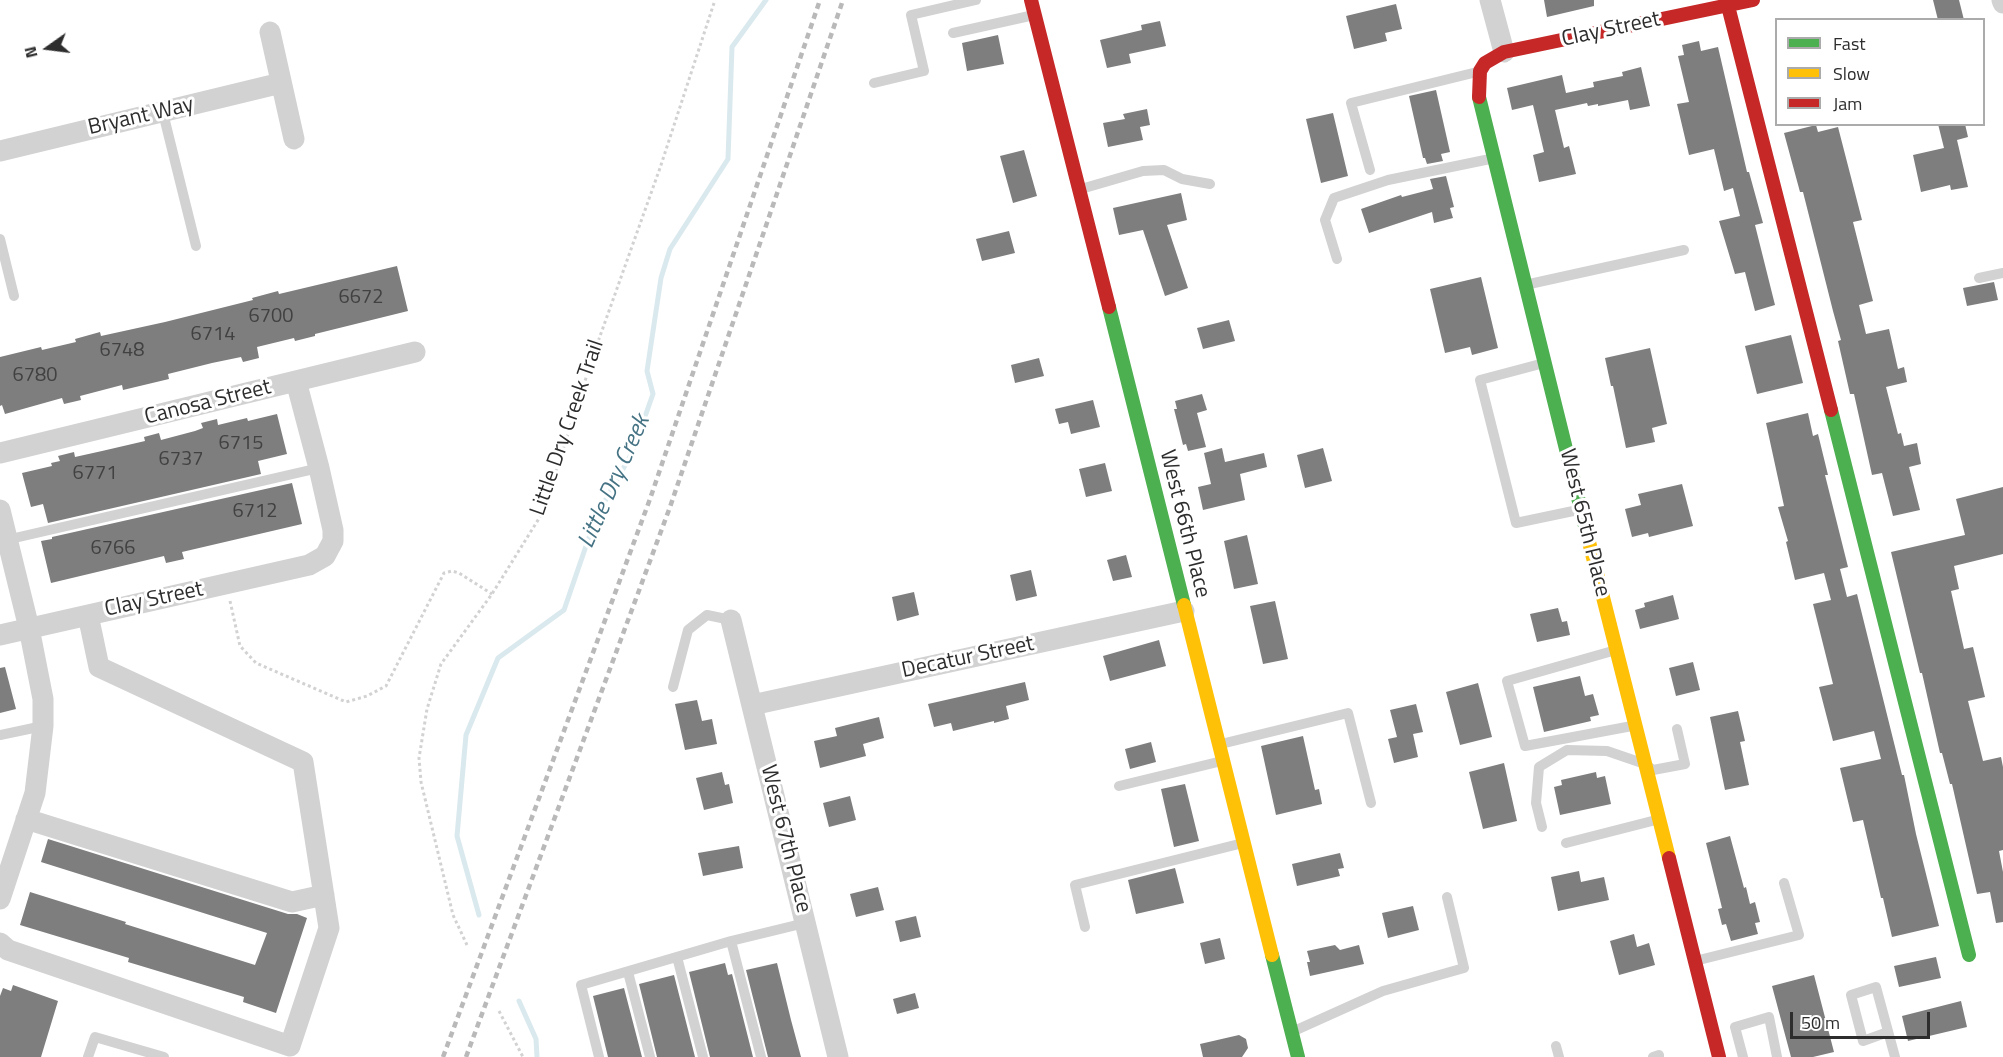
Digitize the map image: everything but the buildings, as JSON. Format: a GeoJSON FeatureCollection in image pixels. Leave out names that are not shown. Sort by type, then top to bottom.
{"type":"FeatureCollection","features":[{"type":"Feature","properties":{"kind":"street","name":"West 66th Place"},"geometry":{"type":"LineString","coordinates":[[1031,0],[1298,1057]]}},
{"type":"Feature","properties":{"kind":"street"},"geometry":{"type":"LineString","coordinates":[[1480,71],[1485,63],[1504,52],[1490,0]]}},
{"type":"Feature","properties":{"kind":"street","name":"Clay Street"},"geometry":{"type":"LineString","coordinates":[[1504,52],[1753,0]]}},
{"type":"Feature","properties":{"kind":"street"},"geometry":{"type":"LineString","coordinates":[[1728,6],[1969,955]]}},
{"type":"Feature","properties":{"kind":"street"},"geometry":{"type":"LineString","coordinates":[[270,32],[294,139]]}},
{"type":"Feature","properties":{"kind":"street","name":"West 65th Place"},"geometry":{"type":"LineString","coordinates":[[1480,71],[1479,102],[1719,1057]]}},
{"type":"Feature","properties":{"kind":"street","name":"Bryant Way"},"geometry":{"type":"LineString","coordinates":[[0,151],[281,83]]}},
{"type":"Feature","properties":{"kind":"street","name":"Canosa Street"},"geometry":{"type":"LineString","coordinates":[[0,453],[415,352]]}},
{"type":"Feature","properties":{"kind":"street"},"geometry":{"type":"LineString","coordinates":[[296,381],[319,468]]}},
{"type":"Feature","properties":{"kind":"street","name":"Clay Street"},"geometry":{"type":"LineString","coordinates":[[0,635],[309,566],[325,556],[333,541],[333,530],[319,468]]}},
{"type":"Feature","properties":{"kind":"street"},"geometry":{"type":"LineString","coordinates":[[0,510],[4,541],[29,628],[43,699],[43,726],[35,793],[0,899]]}},
{"type":"Feature","properties":{"kind":"street","name":"Decatur Street"},"geometry":{"type":"LineString","coordinates":[[752,705],[1184,610]]}},
{"type":"Feature","properties":{"kind":"street"},"geometry":{"type":"LineString","coordinates":[[0,943],[8,950],[290,1046],[329,928],[303,762],[99,667],[88,615]]}},
{"type":"Feature","properties":{"kind":"street","name":"West 67th Place"},"geometry":{"type":"LineString","coordinates":[[731,620],[838,1057]]}},
{"type":"Feature","properties":{"kind":"street"},"geometry":{"type":"LineString","coordinates":[[26,819],[292,902],[324,896]]}},
{"type":"Feature","properties":{"kind":"lane"},"geometry":{"type":"LineString","coordinates":[[874,83],[924,71],[911,15],[975,0]]}},
{"type":"Feature","properties":{"kind":"lane"},"geometry":{"type":"LineString","coordinates":[[953,33],[1035,15]]}},
{"type":"Feature","properties":{"kind":"lane"},"geometry":{"type":"LineString","coordinates":[[1370,170],[1351,103],[1480,71]]}},
{"type":"Feature","properties":{"kind":"lane"},"geometry":{"type":"LineString","coordinates":[[163,113],[196,246]]}},
{"type":"Feature","properties":{"kind":"lane"},"geometry":{"type":"LineString","coordinates":[[1337,259],[1325,220],[1334,198],[1388,180],[1493,159]]}},
{"type":"Feature","properties":{"kind":"lane"},"geometry":{"type":"LineString","coordinates":[[1078,190],[1143,171],[1164,170],[1182,179],[1210,183]]}},
{"type":"Feature","properties":{"kind":"lane"},"geometry":{"type":"LineString","coordinates":[[0,239],[14,296]]}},
{"type":"Feature","properties":{"kind":"lane"},"geometry":{"type":"LineString","coordinates":[[1525,285],[1684,250]]}},
{"type":"Feature","properties":{"kind":"lane"},"geometry":{"type":"LineString","coordinates":[[1979,278],[2003,273]]}},
{"type":"Feature","properties":{"kind":"lane"},"geometry":{"type":"LineString","coordinates":[[1544,363],[1480,380],[1516,523],[1581,510]]}},
{"type":"Feature","properties":{"kind":"lane"},"geometry":{"type":"LineString","coordinates":[[4,541],[319,468]]}},
{"type":"Feature","properties":{"kind":"lane"},"geometry":{"type":"LineString","coordinates":[[673,687],[688,630],[707,615],[731,620]]}},
{"type":"Feature","properties":{"kind":"lane"},"geometry":{"type":"LineString","coordinates":[[1616,650],[1507,681],[1525,746],[1635,725]]}},
{"type":"Feature","properties":{"kind":"lane"},"geometry":{"type":"LineString","coordinates":[[1218,744],[1348,713],[1371,803]]}},
{"type":"Feature","properties":{"kind":"lane"},"geometry":{"type":"LineString","coordinates":[[0,735],[43,726]]}},
{"type":"Feature","properties":{"kind":"lane"},"geometry":{"type":"LineString","coordinates":[[1542,827],[1536,803],[1539,767],[1567,750],[1607,751],[1645,764],[1653,770],[1685,764],[1677,729]]}},
{"type":"Feature","properties":{"kind":"lane"},"geometry":{"type":"LineString","coordinates":[[1119,786],[1222,761]]}},
{"type":"Feature","properties":{"kind":"lane"},"geometry":{"type":"LineString","coordinates":[[1566,843],[1659,819]]}},
{"type":"Feature","properties":{"kind":"lane"},"geometry":{"type":"LineString","coordinates":[[1085,927],[1075,885],[1244,843]]}},
{"type":"Feature","properties":{"kind":"lane"},"geometry":{"type":"LineString","coordinates":[[1695,961],[1799,935],[1784,883]]}},
{"type":"Feature","properties":{"kind":"lane"},"geometry":{"type":"LineString","coordinates":[[1291,1032],[1383,991],[1464,968],[1447,897]]}},
{"type":"Feature","properties":{"kind":"lane"},"geometry":{"type":"LineString","coordinates":[[599,1057],[581,985],[731,941],[805,923]]}},
{"type":"Feature","properties":{"kind":"lane"},"geometry":{"type":"LineString","coordinates":[[731,941],[761,1057]]}},
{"type":"Feature","properties":{"kind":"lane"},"geometry":{"type":"LineString","coordinates":[[677,957],[703,1057]]}},
{"type":"Feature","properties":{"kind":"lane"},"geometry":{"type":"LineString","coordinates":[[628,972],[650,1057]]}},
{"type":"Feature","properties":{"kind":"lane"},"geometry":{"type":"LineString","coordinates":[[1888,1032],[1863,1041],[1851,995],[1876,987],[1895,1057]]}},
{"type":"Feature","properties":{"kind":"lane"},"geometry":{"type":"LineString","coordinates":[[1743,1057],[1734,1027],[1769,1017],[1777,1057]]}},
{"type":"Feature","properties":{"kind":"lane"},"geometry":{"type":"LineString","coordinates":[[88,1057],[95,1037],[164,1057]]}},
{"type":"Feature","properties":{"kind":"lane"},"geometry":{"type":"LineString","coordinates":[[1653,1057],[1659,1055],[1659,1057]]}},
{"type":"Feature","properties":{"kind":"path","name":"Little Dry Creek Trail"},"geometry":{"type":"LineString","coordinates":[[467,945],[453,915],[421,782],[419,758],[427,710],[441,664],[492,594],[543,512],[594,353],[660,168],[715,0]]}},
{"type":"Feature","properties":{"kind":"path"},"geometry":{"type":"LineString","coordinates":[[226,585],[240,646],[256,663],[346,702],[367,696],[386,686],[444,573],[452,571],[459,573],[492,594]]}},
{"type":"Feature","properties":{"kind":"path"},"geometry":{"type":"LineString","coordinates":[[499,1011],[523,1057]]}},
{"type":"Feature","properties":{"kind":"waterway","name":"Little Dry Creek"},"geometry":{"type":"LineString","coordinates":[[479,915],[457,836],[466,735],[498,658],[564,610],[596,517],[632,453],[653,394],[647,371],[661,278],[670,249],[728,159],[732,47],[766,0]]}},
{"type":"Feature","properties":{"kind":"waterway","name":"Little Dry Creek"},"geometry":{"type":"LineString","coordinates":[[519,1001],[536,1039],[537,1057]]}},
{"type":"Feature","properties":{"kind":"railway"},"geometry":{"type":"LineString","coordinates":[[443,1057],[650,499],[820,0]]}},
{"type":"Feature","properties":{"kind":"railway"},"geometry":{"type":"LineString","coordinates":[[466,1057],[670,507],[843,0]]}},
{"type":"Feature","properties":{"kind":"traffic: fast"},"geometry":{"type":"LineString","coordinates":[[1479,97],[1587,534]]}},
{"type":"Feature","properties":{"kind":"traffic: fast"},"geometry":{"type":"LineString","coordinates":[[1109,307],[1184,605]]}},
{"type":"Feature","properties":{"kind":"traffic: fast"},"geometry":{"type":"LineString","coordinates":[[1831,410],[1969,955]]}},
{"type":"Feature","properties":{"kind":"traffic: fast"},"geometry":{"type":"LineString","coordinates":[[1272,955],[1298,1057]]}},
{"type":"Feature","properties":{"kind":"traffic: slow"},"geometry":{"type":"LineString","coordinates":[[1587,534],[1669,858]]}},
{"type":"Feature","properties":{"kind":"traffic: slow"},"geometry":{"type":"LineString","coordinates":[[1184,605],[1272,955]]}},
{"type":"Feature","properties":{"kind":"traffic: jam"},"geometry":{"type":"LineString","coordinates":[[1031,0],[1109,307]]}},
{"type":"Feature","properties":{"kind":"traffic: jam"},"geometry":{"type":"LineString","coordinates":[[1479,97],[1480,71],[1485,63],[1504,52],[1753,0]]}},
{"type":"Feature","properties":{"kind":"traffic: jam"},"geometry":{"type":"LineString","coordinates":[[1728,6],[1831,410]]}},
{"type":"Feature","properties":{"kind":"traffic: jam"},"geometry":{"type":"LineString","coordinates":[[1669,858],[1719,1057]]}}]}
